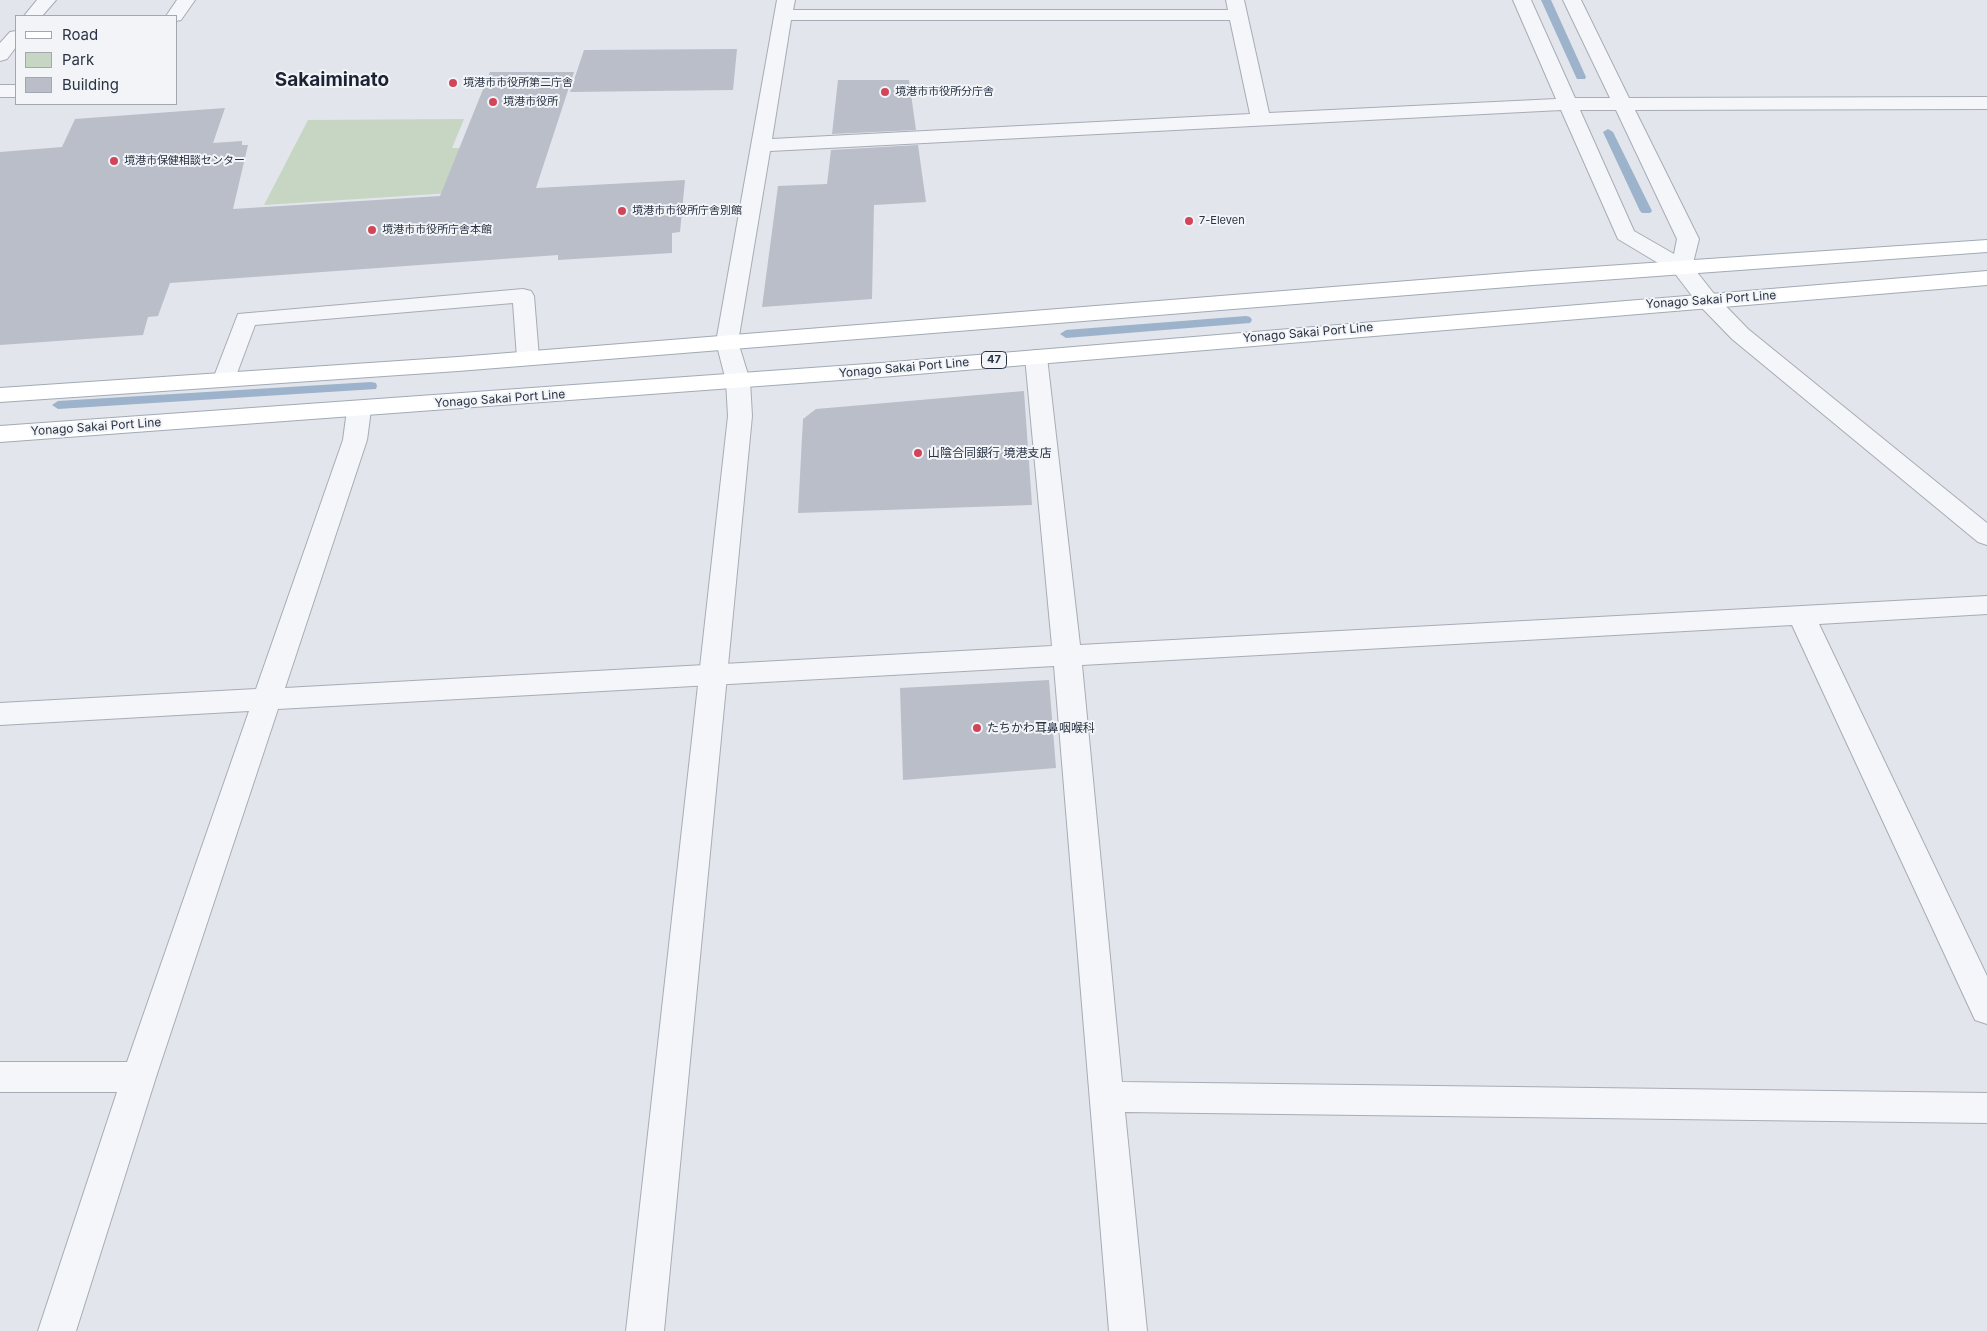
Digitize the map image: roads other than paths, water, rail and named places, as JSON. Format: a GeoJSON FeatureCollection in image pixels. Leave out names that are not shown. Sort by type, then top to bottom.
{"type":"FeatureCollection","features":[{"type":"Feature","properties":{"kind":"main road"},"geometry":{"type":"LineString","coordinates":[[0,395],[528,358],[1987,246]]}},
{"type":"Feature","properties":{"kind":"main road","name":"Yonago Sakai Port Line"},"geometry":{"type":"LineString","coordinates":[[0,434],[359,410],[738,381],[1987,278]]}},
{"type":"Feature","properties":{"kind":"street"},"geometry":{"type":"LineString","coordinates":[[34,15],[47,0]]}},
{"type":"Feature","properties":{"kind":"street"},"geometry":{"type":"LineString","coordinates":[[176,15],[186,0]]}},
{"type":"Feature","properties":{"kind":"street"},"geometry":{"type":"LineString","coordinates":[[1522,0],[1625,235],[1681,268],[1707,300],[1740,334],[1987,536]]}},
{"type":"Feature","properties":{"kind":"street"},"geometry":{"type":"LineString","coordinates":[[1572,0],[1688,239],[1681,268]]}},
{"type":"Feature","properties":{"kind":"street"},"geometry":{"type":"LineString","coordinates":[[645,1331],[740,416],[738,381],[727,342],[785,7],[1236,8],[1261,119]]}},
{"type":"Feature","properties":{"kind":"street"},"geometry":{"type":"LineString","coordinates":[[0,55],[15,37]]}},
{"type":"Feature","properties":{"kind":"street"},"geometry":{"type":"LineString","coordinates":[[0,91],[15,92]]}},
{"type":"Feature","properties":{"kind":"street"},"geometry":{"type":"LineString","coordinates":[[762,145],[1568,104],[1987,103]]}},
{"type":"Feature","properties":{"kind":"street"},"geometry":{"type":"LineString","coordinates":[[225,379],[246,319],[524,296],[528,358]]}},
{"type":"Feature","properties":{"kind":"street"},"geometry":{"type":"LineString","coordinates":[[1036,356],[1067,655],[1128,1331]]}},
{"type":"Feature","properties":{"kind":"street"},"geometry":{"type":"LineString","coordinates":[[57,1331],[139,1078],[354,440],[359,410]]}},
{"type":"Feature","properties":{"kind":"street"},"geometry":{"type":"LineString","coordinates":[[0,714],[266,701],[712,674],[1987,605]]}},
{"type":"Feature","properties":{"kind":"street"},"geometry":{"type":"LineString","coordinates":[[1802,615],[1987,1010]]}},
{"type":"Feature","properties":{"kind":"street"},"geometry":{"type":"LineString","coordinates":[[0,1077],[139,1078]]}},
{"type":"Feature","properties":{"kind":"street"},"geometry":{"type":"LineString","coordinates":[[1108,1097],[1987,1108]]}},
{"type":"Feature","properties":{"kind":"waterway"},"geometry":{"type":"LineString","coordinates":[[1546,0],[1581,77]]}},
{"type":"Feature","properties":{"kind":"waterway"},"geometry":{"type":"LineString","coordinates":[[1608,132],[1646,211]]}},
{"type":"Feature","properties":{"kind":"waterway"},"geometry":{"type":"LineString","coordinates":[[1066,334],[1246,320]]}},
{"type":"Feature","properties":{"kind":"waterway"},"geometry":{"type":"LineString","coordinates":[[58,405],[371,386]]}},
{"type":"Feature","properties":{"kind":"place","name":"境港市市役所第二庁舎"},"geometry":{"type":"Point","coordinates":[453,83]}},
{"type":"Feature","properties":{"kind":"place","name":"境港市市役所分庁舎"},"geometry":{"type":"Point","coordinates":[885,92]}},
{"type":"Feature","properties":{"kind":"place","name":"境港市役所"},"geometry":{"type":"Point","coordinates":[493,102]}},
{"type":"Feature","properties":{"kind":"place","name":"境港市保健相談センター"},"geometry":{"type":"Point","coordinates":[114,161]}},
{"type":"Feature","properties":{"kind":"place","name":"境港市市役所庁舎別館"},"geometry":{"type":"Point","coordinates":[622,211]}},
{"type":"Feature","properties":{"kind":"place","name":"7-Eleven"},"geometry":{"type":"Point","coordinates":[1189,221]}},
{"type":"Feature","properties":{"kind":"place","name":"境港市市役所庁舎本館"},"geometry":{"type":"Point","coordinates":[372,230]}},
{"type":"Feature","properties":{"kind":"place","name":"山陰合同銀行 境港支店"},"geometry":{"type":"Point","coordinates":[918,453]}},
{"type":"Feature","properties":{"kind":"place","name":"たちかわ耳鼻咽喉科"},"geometry":{"type":"Point","coordinates":[977,728]}},
{"type":"Feature","properties":{"kind":"district","name":"Sakaiminato"},"geometry":{"type":"Point","coordinates":[332,80]}}]}
